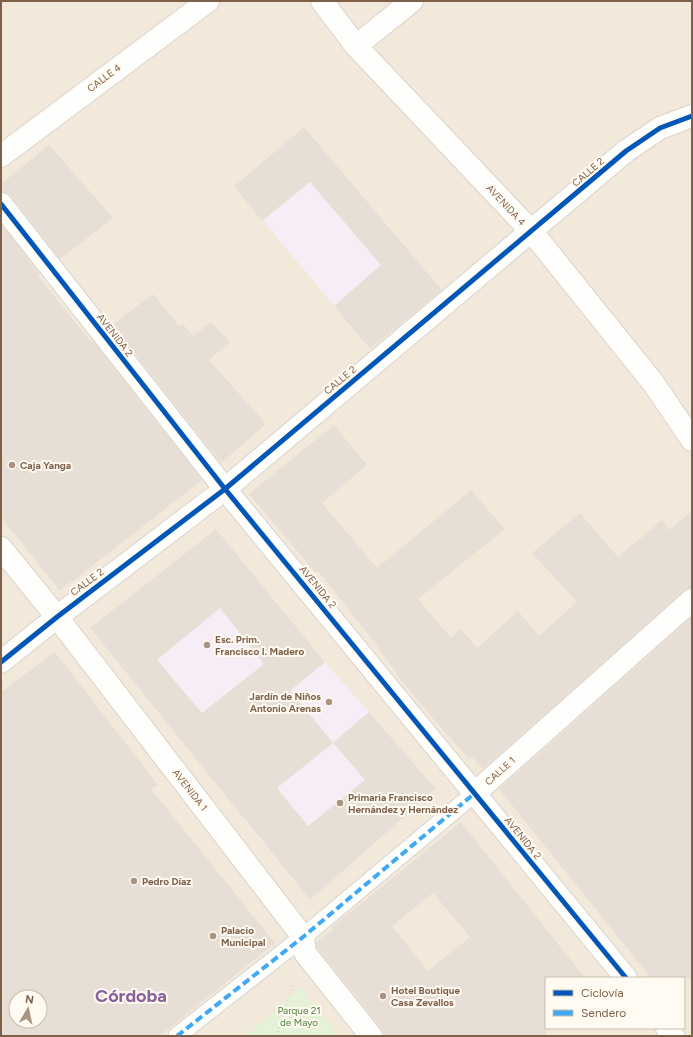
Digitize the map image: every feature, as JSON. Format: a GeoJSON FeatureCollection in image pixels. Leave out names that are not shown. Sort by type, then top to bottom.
{"type":"FeatureCollection","features":[{"type":"Feature","properties":{"kind":"street","name":"CALLE 4"},"geometry":{"type":"LineString","coordinates":[[1,156],[208,1]]}},
{"type":"Feature","properties":{"kind":"street","name":"AVENIDA 4"},"geometry":{"type":"LineString","coordinates":[[322,1],[356,46],[532,232],[654,384],[692,440]]}},
{"type":"Feature","properties":{"kind":"street"},"geometry":{"type":"LineString","coordinates":[[356,46],[412,1]]}},
{"type":"Feature","properties":{"kind":"street","name":"CALLE 2"},"geometry":{"type":"LineString","coordinates":[[1,662],[57,616],[225,489],[532,232],[626,151],[660,128],[692,116]]}},
{"type":"Feature","properties":{"kind":"street","name":"AVENIDA 2"},"geometry":{"type":"LineString","coordinates":[[1,204],[225,489],[625,977]]}},
{"type":"Feature","properties":{"kind":"street","name":"AVENIDA 1"},"geometry":{"type":"LineString","coordinates":[[1,548],[57,616],[371,1036]]}},
{"type":"Feature","properties":{"kind":"street","name":"CALLE 1"},"geometry":{"type":"LineString","coordinates":[[178,1036],[304,945],[692,600]]}},
{"type":"Feature","properties":{"kind":"path"},"geometry":{"type":"LineString","coordinates":[[277,1036],[304,945]]}},
{"type":"Feature","properties":{"kind":"shaded area"},"geometry":{"type":"Polygon","coordinates":[[[1,1],[692,1],[692,1036],[1,1036],[1,1]]]}},
{"type":"Feature","properties":{"kind":"shaded area"},"geometry":{"type":"Polygon","coordinates":[[[304,127],[442,290],[370,349],[234,186],[304,127]]]}},
{"type":"Feature","properties":{"kind":"shaded area"},"geometry":{"type":"Polygon","coordinates":[[[216,529],[325,662],[436,789],[310,900],[242,817],[333,742],[290,691],[201,765],[90,628],[216,529]]]}},
{"type":"Feature","properties":{"kind":"green space","name":"Parque 21 de Mayo"},"geometry":{"type":"Polygon","coordinates":[[[301,988],[339,1036],[246,1036],[301,988]]]}},
{"type":"Feature","properties":{"kind":"building"},"geometry":{"type":"Polygon","coordinates":[[[304,127],[442,290],[370,349],[334,306],[381,265],[310,182],[262,221],[234,186],[304,127]]]}},
{"type":"Feature","properties":{"kind":"building"},"geometry":{"type":"Polygon","coordinates":[[[49,145],[113,218],[60,259],[11,196],[1,192],[1,184],[49,145]]]}},
{"type":"Feature","properties":{"kind":"building"},"geometry":{"type":"Polygon","coordinates":[[[1,224],[40,274],[38,276],[91,342],[93,341],[202,480],[60,591],[1,517],[1,224]]]}},
{"type":"Feature","properties":{"kind":"building"},"geometry":{"type":"Polygon","coordinates":[[[153,294],[180,327],[183,324],[193,336],[211,322],[230,342],[209,360],[266,424],[221,463],[112,325],[153,294]]]}},
{"type":"Feature","properties":{"kind":"building"},"geometry":{"type":"Polygon","coordinates":[[[334,425],[367,465],[322,503],[377,568],[471,490],[505,529],[418,599],[451,638],[461,629],[477,648],[518,611],[539,636],[577,602],[532,553],[580,513],[618,557],[662,520],[669,530],[692,511],[692,588],[684,591],[483,769],[472,757],[469,759],[437,723],[401,680],[372,639],[318,571],[316,573],[249,494],[334,425]]]}},
{"type":"Feature","properties":{"kind":"building"},"geometry":{"type":"Polygon","coordinates":[[[216,529],[325,662],[290,691],[333,743],[369,712],[436,789],[310,900],[90,628],[216,529]],[[220,608],[157,660],[202,713],[264,664],[220,608]],[[333,743],[277,788],[308,826],[365,780],[333,743]]]}},
{"type":"Feature","properties":{"kind":"building"},"geometry":{"type":"Polygon","coordinates":[[[692,617],[692,978],[650,977],[499,789],[692,617]]]}},
{"type":"Feature","properties":{"kind":"building"},"geometry":{"type":"Polygon","coordinates":[[[55,652],[158,785],[151,789],[275,943],[160,1036],[1,1036],[1,692],[55,652]]]}},
{"type":"Feature","properties":{"kind":"building"},"geometry":{"type":"Polygon","coordinates":[[[461,822],[584,977],[545,977],[546,1036],[384,1036],[381,1028],[317,948],[316,943],[333,929],[332,927],[461,822]],[[433,893],[392,926],[428,971],[470,937],[433,893]]]}},
{"type":"Feature","properties":{"kind":"marked path"},"geometry":{"type":"LineString","coordinates":[[177,1036],[303,937],[475,793]]}},
{"type":"Feature","properties":{"kind":"cycle path"},"geometry":{"type":"LineString","coordinates":[[1,662],[57,617],[225,489],[626,151],[660,128],[692,116]]}},
{"type":"Feature","properties":{"kind":"cycle path"},"geometry":{"type":"LineString","coordinates":[[1,204],[225,489],[625,977]]}},
{"type":"Feature","properties":{"kind":"place","name":"Caja Yanga"},"geometry":{"type":"Point","coordinates":[12,465]}},
{"type":"Feature","properties":{"kind":"place","name":"Esc. Prim. Francisco I. Madero"},"geometry":{"type":"Point","coordinates":[207,645]}},
{"type":"Feature","properties":{"kind":"place","name":"Jardín de Niños Antonio Arenas"},"geometry":{"type":"Point","coordinates":[329,702]}},
{"type":"Feature","properties":{"kind":"place","name":"Primaria Francisco Hernández y Hernández"},"geometry":{"type":"Point","coordinates":[340,803]}},
{"type":"Feature","properties":{"kind":"place","name":"Pedro Díaz"},"geometry":{"type":"Point","coordinates":[134,881]}},
{"type":"Feature","properties":{"kind":"place","name":"Palacio Municipal"},"geometry":{"type":"Point","coordinates":[213,936]}},
{"type":"Feature","properties":{"kind":"place","name":"Hotel Boutique Casa Zevallos"},"geometry":{"type":"Point","coordinates":[383,996]}},
{"type":"Feature","properties":{"kind":"district","name":"Córdoba"},"geometry":{"type":"Point","coordinates":[131,996]}}]}
